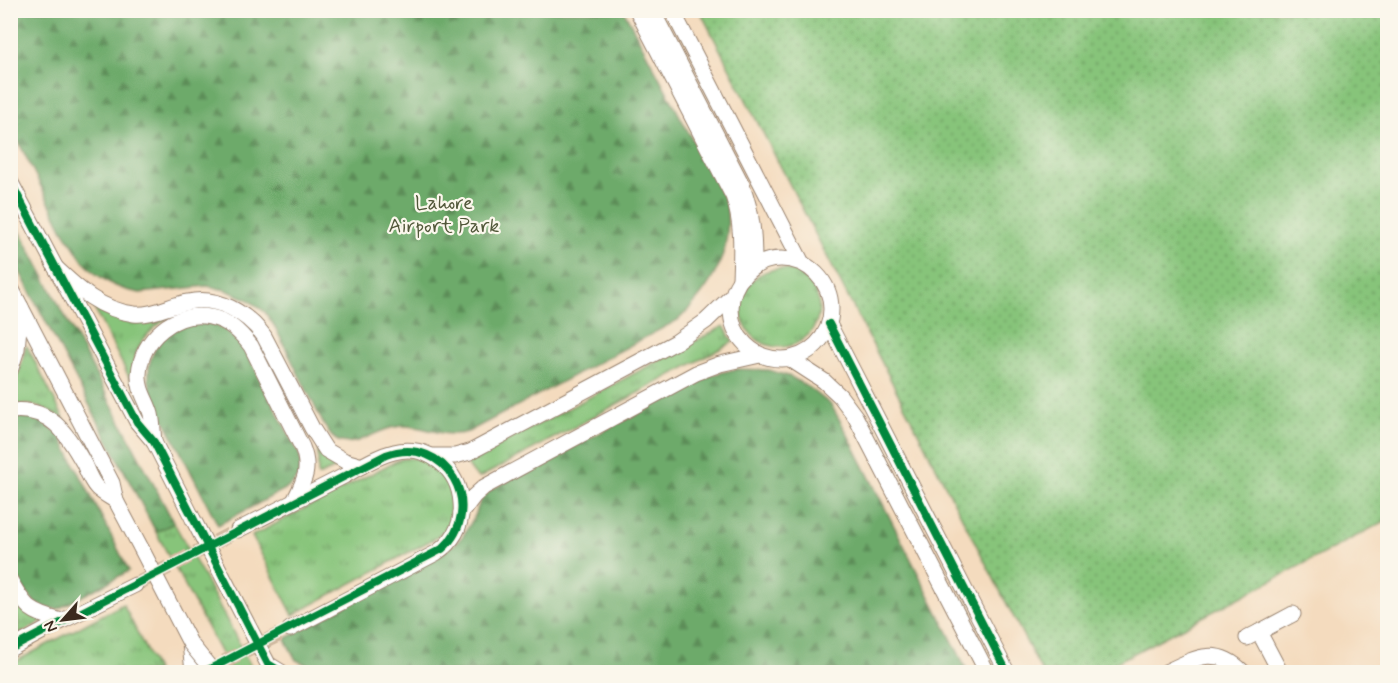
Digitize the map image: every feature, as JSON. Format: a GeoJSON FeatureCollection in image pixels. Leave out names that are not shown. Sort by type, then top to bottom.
{"type":"FeatureCollection","features":[{"type":"Feature","properties":{"kind":"street"},"geometry":{"type":"LineString","coordinates":[[672,10],[802,263]]}},
{"type":"Feature","properties":{"kind":"street"},"geometry":{"type":"LineString","coordinates":[[643,13],[742,185],[752,215],[754,266]]}},
{"type":"Feature","properties":{"kind":"street"},"geometry":{"type":"LineString","coordinates":[[643,13],[733,196],[741,234],[740,279]]}},
{"type":"Feature","properties":{"kind":"street"},"geometry":{"type":"LineString","coordinates":[[10,182],[137,422],[154,442],[274,669]]}},
{"type":"Feature","properties":{"kind":"street"},"geometry":{"type":"LineString","coordinates":[[777,258],[790,259],[812,269],[827,288],[831,312],[829,324],[817,345],[805,354],[790,359],[760,356],[748,348],[739,337],[730,310],[732,296],[740,279],[754,266],[777,258]]}},
{"type":"Feature","properties":{"kind":"street"},"geometry":{"type":"LineString","coordinates":[[55,267],[73,285],[97,302],[121,312],[137,315],[201,300],[231,308],[246,316],[264,336],[326,450],[345,461],[362,466]]}},
{"type":"Feature","properties":{"kind":"street"},"geometry":{"type":"LineString","coordinates":[[10,286],[112,483],[116,501],[190,643],[212,672]]}},
{"type":"Feature","properties":{"kind":"street"},"geometry":{"type":"LineString","coordinates":[[431,456],[463,454],[490,441],[676,342],[706,321],[732,296]]}},
{"type":"Feature","properties":{"kind":"street"},"geometry":{"type":"LineString","coordinates":[[10,371],[17,349],[21,307]]}},
{"type":"Feature","properties":{"kind":"street"},"geometry":{"type":"LineString","coordinates":[[154,442],[151,415],[140,388],[139,375],[149,344],[164,327],[187,318],[200,316],[221,320],[233,326],[251,346],[302,447],[306,473],[294,501]]}},
{"type":"Feature","properties":{"kind":"street"},"geometry":{"type":"LineString","coordinates":[[829,324],[1007,672]]}},
{"type":"Feature","properties":{"kind":"street"},"geometry":{"type":"LineString","coordinates":[[462,513],[474,496],[484,487],[686,379],[720,364],[760,356]]}},
{"type":"Feature","properties":{"kind":"street"},"geometry":{"type":"LineString","coordinates":[[790,359],[825,381],[855,416],[987,672]]}},
{"type":"Feature","properties":{"kind":"street"},"geometry":{"type":"LineString","coordinates":[[10,411],[25,410],[55,422],[73,445],[96,488],[116,501]]}},
{"type":"Feature","properties":{"kind":"street"},"geometry":{"type":"LineString","coordinates":[[238,530],[362,466],[395,452],[412,450],[431,456],[441,462],[454,477],[461,496],[462,513],[455,534],[442,549],[290,628]]}},
{"type":"Feature","properties":{"kind":"street"},"geometry":{"type":"LineString","coordinates":[[10,580],[27,606],[35,612],[62,621]]}},
{"type":"Feature","properties":{"kind":"street"},"geometry":{"type":"LineString","coordinates":[[10,649],[135,585]]}},
{"type":"Feature","properties":{"kind":"street"},"geometry":{"type":"LineString","coordinates":[[1278,672],[1253,635],[1293,615]]}},
{"type":"Feature","properties":{"kind":"street"},"geometry":{"type":"LineString","coordinates":[[190,643],[193,672]]}},
{"type":"Feature","properties":{"kind":"street"},"geometry":{"type":"LineString","coordinates":[[1166,672],[1193,659],[1207,656],[1227,661],[1243,672]]}},
{"type":"Feature","properties":{"kind":"green space","name":"Lahore Airport Park"},"geometry":{"type":"Polygon","coordinates":[[[11,10],[624,11],[726,203],[727,237],[718,268],[701,295],[678,320],[468,432],[449,434],[405,426],[389,428],[355,442],[339,441],[331,435],[323,423],[275,327],[265,312],[247,299],[226,290],[207,286],[140,293],[126,290],[96,274],[83,261],[63,230],[11,127],[11,10]]]}},
{"type":"Feature","properties":{"kind":"green space"},"geometry":{"type":"Polygon","coordinates":[[[700,11],[1387,11],[1387,520],[1098,672],[1042,672],[700,11]]]}},
{"type":"Feature","properties":{"kind":"green space"},"geometry":{"type":"Polygon","coordinates":[[[10,212],[174,523],[156,532],[11,255],[10,212]]]}},
{"type":"Feature","properties":{"kind":"green space"},"geometry":{"type":"Polygon","coordinates":[[[780,269],[795,272],[808,280],[816,293],[819,308],[816,323],[808,336],[795,344],[780,347],[765,344],[752,336],[744,323],[741,308],[744,293],[752,280],[765,272],[780,269]]]}},
{"type":"Feature","properties":{"kind":"green space"},"geometry":{"type":"Polygon","coordinates":[[[95,310],[115,316],[135,318],[175,313],[156,326],[143,340],[132,368],[131,381],[95,310]]]}},
{"type":"Feature","properties":{"kind":"green space"},"geometry":{"type":"Polygon","coordinates":[[[194,324],[213,324],[224,329],[243,346],[300,456],[300,472],[291,486],[218,525],[154,400],[150,387],[150,362],[154,351],[169,333],[194,324]]]}},
{"type":"Feature","properties":{"kind":"green space"},"geometry":{"type":"Polygon","coordinates":[[[724,326],[733,342],[479,478],[467,464],[469,461],[724,326]]]}},
{"type":"Feature","properties":{"kind":"green space"},"geometry":{"type":"Polygon","coordinates":[[[27,346],[65,421],[40,407],[26,404],[11,405],[10,386],[19,373],[27,346]]]}},
{"type":"Feature","properties":{"kind":"green space"},"geometry":{"type":"Polygon","coordinates":[[[736,369],[769,370],[791,377],[810,388],[831,405],[968,672],[324,672],[296,660],[285,639],[443,553],[463,536],[475,516],[481,499],[492,489],[711,375],[736,369]]]}},
{"type":"Feature","properties":{"kind":"green space"},"geometry":{"type":"Polygon","coordinates":[[[10,418],[38,419],[60,435],[129,571],[58,609],[46,608],[35,603],[22,587],[11,565],[10,418]]]}},
{"type":"Feature","properties":{"kind":"green space"},"geometry":{"type":"Polygon","coordinates":[[[318,450],[340,466],[318,476],[318,450]]]}},
{"type":"Feature","properties":{"kind":"green space"},"geometry":{"type":"Polygon","coordinates":[[[410,458],[421,459],[441,468],[455,494],[454,513],[445,530],[435,538],[293,615],[252,536],[390,464],[410,458]]]}},
{"type":"Feature","properties":{"kind":"green space"},"geometry":{"type":"Polygon","coordinates":[[[174,523],[254,672],[231,672],[156,532],[174,523]]]}},
{"type":"Feature","properties":{"kind":"green space"},"geometry":{"type":"Polygon","coordinates":[[[10,590],[42,621],[18,635],[18,620],[10,590]]]}},
{"type":"Feature","properties":{"kind":"green space"},"geometry":{"type":"Polygon","coordinates":[[[123,604],[157,672],[11,672],[11,664],[123,604]]]}},
{"type":"Feature","properties":{"kind":"green space"},"geometry":{"type":"Polygon","coordinates":[[[1213,661],[1234,672],[1171,672],[1213,661]]]}},
{"type":"Feature","properties":{"kind":"tunnel"},"geometry":{"type":"LineString","coordinates":[[135,585],[238,530]]}},
{"type":"Feature","properties":{"kind":"tunnel"},"geometry":{"type":"LineString","coordinates":[[204,672],[290,629]]}},
{"type":"Feature","properties":{"kind":"cycle path"},"geometry":{"type":"LineString","coordinates":[[10,181],[137,422],[154,442],[268,664],[281,672]]}},
{"type":"Feature","properties":{"kind":"cycle path"},"geometry":{"type":"LineString","coordinates":[[829,324],[1007,672]]}},
{"type":"Feature","properties":{"kind":"cycle path"},"geometry":{"type":"LineString","coordinates":[[10,649],[386,455],[408,451],[427,455],[442,464],[454,478],[460,495],[461,514],[455,532],[442,549],[204,672]]}}]}
